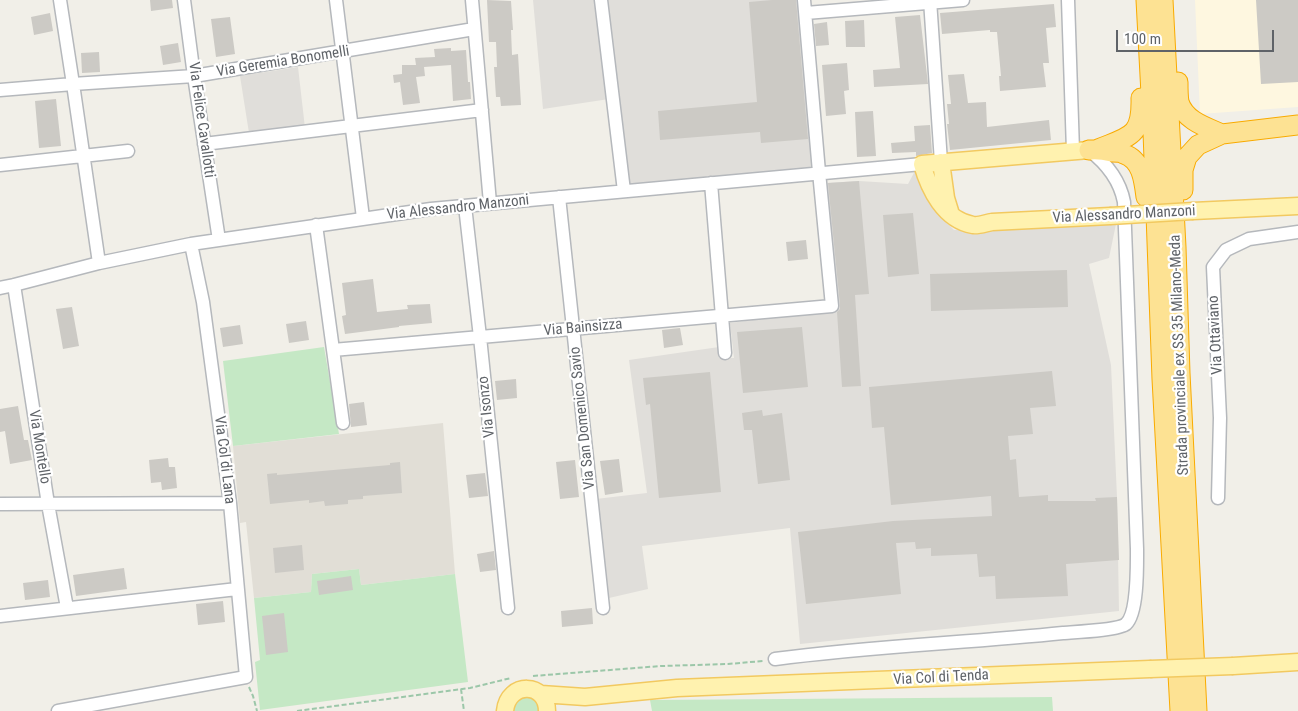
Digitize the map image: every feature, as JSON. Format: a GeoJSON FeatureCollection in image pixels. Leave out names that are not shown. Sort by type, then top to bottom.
{"type":"FeatureCollection","features":[{"type":"Feature","properties":{"kind":"highway","name":"Strada provinciale ex SS 35 Milano-Meda"},"geometry":{"type":"LineString","coordinates":[[1146,0],[1162,379],[1180,711]]}},
{"type":"Feature","properties":{"kind":"highway","name":"Strada provinciale ex SS 35 Milano-Meda"},"geometry":{"type":"LineString","coordinates":[[1163,0],[1197,711]]}},
{"type":"Feature","properties":{"kind":"highway"},"geometry":{"type":"LineString","coordinates":[[1164,20],[1173,36],[1180,102],[1186,114],[1194,122],[1222,134]]}},
{"type":"Feature","properties":{"kind":"highway"},"geometry":{"type":"LineString","coordinates":[[1086,150],[1129,135],[1140,123],[1141,71],[1149,51]]}},
{"type":"Feature","properties":{"kind":"highway"},"geometry":{"type":"LineString","coordinates":[[1176,247],[1183,233],[1183,170],[1187,157],[1198,145],[1222,134],[1298,125]]}},
{"type":"Feature","properties":{"kind":"highway"},"geometry":{"type":"LineString","coordinates":[[1086,150],[1124,154],[1135,161],[1140,168],[1146,197],[1148,243],[1158,266]]}},
{"type":"Feature","properties":{"kind":"main road","name":"Via Alessandro Manzoni"},"geometry":{"type":"LineString","coordinates":[[1086,150],[922,164],[926,179],[943,207],[960,221],[974,226],[992,222],[1298,206]]}},
{"type":"Feature","properties":{"kind":"main road"},"geometry":{"type":"LineString","coordinates":[[941,162],[946,198],[952,215]]}},
{"type":"Feature","properties":{"kind":"main road","name":"Via Col di Tenda"},"geometry":{"type":"LineString","coordinates":[[501,708],[514,692],[528,688],[541,694],[585,697],[677,688],[1298,662]]}},
{"type":"Feature","properties":{"kind":"main road"},"geometry":{"type":"LineString","coordinates":[[541,694],[547,711]]}},
{"type":"Feature","properties":{"kind":"main road","name":"Via Col di Tenda"},"geometry":{"type":"LineString","coordinates":[[556,711],[585,697]]}},
{"type":"Feature","properties":{"kind":"street"},"geometry":{"type":"LineString","coordinates":[[60,0],[99,263]]}},
{"type":"Feature","properties":{"kind":"street","name":"Via Felice Cavallotti"},"geometry":{"type":"LineString","coordinates":[[184,0],[219,240]]}},
{"type":"Feature","properties":{"kind":"street"},"geometry":{"type":"LineString","coordinates":[[336,0],[362,218]]}},
{"type":"Feature","properties":{"kind":"street"},"geometry":{"type":"LineString","coordinates":[[472,0],[490,204]]}},
{"type":"Feature","properties":{"kind":"street"},"geometry":{"type":"LineString","coordinates":[[601,0],[624,191]]}},
{"type":"Feature","properties":{"kind":"street"},"geometry":{"type":"LineString","coordinates":[[804,0],[819,172]]}},
{"type":"Feature","properties":{"kind":"street"},"geometry":{"type":"LineString","coordinates":[[806,13],[963,0]]}},
{"type":"Feature","properties":{"kind":"street"},"geometry":{"type":"LineString","coordinates":[[775,659],[870,648],[1102,630],[1125,625],[1129,620],[1133,610],[1135,595],[1136,550],[1124,202],[1112,174],[1100,158],[1086,150],[1068,0]]}},
{"type":"Feature","properties":{"kind":"street"},"geometry":{"type":"LineString","coordinates":[[930,2],[941,162]]}},
{"type":"Feature","properties":{"kind":"street","name":"Via Geremia Bonomelli"},"geometry":{"type":"LineString","coordinates":[[0,90],[194,76],[474,30]]}},
{"type":"Feature","properties":{"kind":"street"},"geometry":{"type":"LineString","coordinates":[[204,144],[482,110]]}},
{"type":"Feature","properties":{"kind":"street"},"geometry":{"type":"LineString","coordinates":[[0,165],[128,151]]}},
{"type":"Feature","properties":{"kind":"street","name":"Via Alessandro Manzoni"},"geometry":{"type":"LineString","coordinates":[[0,288],[99,263],[191,244],[431,208],[922,164]]}},
{"type":"Feature","properties":{"kind":"street","name":"Via Bainsizza"},"geometry":{"type":"LineString","coordinates":[[333,350],[832,306],[819,172]]}},
{"type":"Feature","properties":{"kind":"street"},"geometry":{"type":"LineString","coordinates":[[711,183],[726,353]]}},
{"type":"Feature","properties":{"kind":"street","name":"Via San Domenico Savio"},"geometry":{"type":"LineString","coordinates":[[559,197],[603,608]]}},
{"type":"Feature","properties":{"kind":"street","name":"Via Isonzo"},"geometry":{"type":"LineString","coordinates":[[465,206],[508,608]]}},
{"type":"Feature","properties":{"kind":"street"},"geometry":{"type":"LineString","coordinates":[[316,225],[343,423]]}},
{"type":"Feature","properties":{"kind":"street","name":"Via Ottaviano"},"geometry":{"type":"LineString","coordinates":[[1218,498],[1220,418],[1213,267],[1226,250],[1249,240],[1298,232]]}},
{"type":"Feature","properties":{"kind":"street","name":"Via Col di Lana"},"geometry":{"type":"LineString","coordinates":[[191,244],[203,302],[230,503],[246,677]]}},
{"type":"Feature","properties":{"kind":"street","name":"Via Montello"},"geometry":{"type":"LineString","coordinates":[[14,285],[48,504],[67,608]]}},
{"type":"Feature","properties":{"kind":"street"},"geometry":{"type":"LineString","coordinates":[[0,504],[230,503]]}},
{"type":"Feature","properties":{"kind":"street"},"geometry":{"type":"LineString","coordinates":[[0,616],[237,589]]}},
{"type":"Feature","properties":{"kind":"street"},"geometry":{"type":"LineString","coordinates":[[58,711],[246,677]]}},
{"type":"Feature","properties":{"kind":"path"},"geometry":{"type":"LineString","coordinates":[[246,677],[257,711]]}},
{"type":"Feature","properties":{"kind":"path"},"geometry":{"type":"LineString","coordinates":[[461,689],[464,711]]}},
{"type":"Feature","properties":{"kind":"shaded area"},"geometry":{"type":"Polygon","coordinates":[[[533,0],[596,0],[609,99],[543,109],[533,0]]]}},
{"type":"Feature","properties":{"kind":"shaded area"},"geometry":{"type":"Polygon","coordinates":[[[607,0],[800,0],[814,168],[628,185],[607,0]]]}},
{"type":"Feature","properties":{"kind":"shaded area"},"geometry":{"type":"Polygon","coordinates":[[[1195,0],[1298,0],[1298,107],[1200,114],[1195,0]]]}},
{"type":"Feature","properties":{"kind":"shaded area"},"geometry":{"type":"Polygon","coordinates":[[[298,67],[305,128],[249,133],[240,76],[298,67]]]}},
{"type":"Feature","properties":{"kind":"shaded area"},"geometry":{"type":"Polygon","coordinates":[[[915,171],[943,219],[954,230],[1116,224],[1109,258],[1089,264],[1111,365],[1117,497],[1119,611],[800,644],[790,528],[642,546],[648,589],[609,598],[596,499],[647,493],[629,360],[719,347],[719,358],[734,358],[730,323],[837,309],[826,183],[859,181],[908,184],[915,171]]]}},
{"type":"Feature","properties":{"kind":"shaded area"},"geometry":{"type":"Polygon","coordinates":[[[443,423],[455,574],[361,585],[359,569],[312,574],[311,592],[254,598],[246,522],[240,523],[233,446],[443,423]]]}},
{"type":"Feature","properties":{"kind":"green space"},"geometry":{"type":"Polygon","coordinates":[[[324,347],[339,434],[233,446],[223,361],[324,347]]]}},
{"type":"Feature","properties":{"kind":"green space"},"geometry":{"type":"Polygon","coordinates":[[[359,569],[361,585],[455,574],[468,682],[260,710],[255,662],[260,660],[254,598],[311,592],[312,574],[359,569]]]}},
{"type":"Feature","properties":{"kind":"green space"},"geometry":{"type":"Polygon","coordinates":[[[529,697],[536,702],[539,711],[510,711],[515,699],[529,697]]]}},
{"type":"Feature","properties":{"kind":"green space"},"geometry":{"type":"Polygon","coordinates":[[[1052,697],[1053,711],[652,711],[650,700],[1052,697]]]}},
{"type":"Feature","properties":{"kind":"building"},"geometry":{"type":"Polygon","coordinates":[[[150,0],[172,0],[173,8],[151,11],[150,0]]]}},
{"type":"Feature","properties":{"kind":"building"},"geometry":{"type":"Polygon","coordinates":[[[487,0],[511,1],[512,55],[518,54],[521,105],[501,106],[500,97],[496,97],[494,67],[497,67],[496,42],[489,42],[487,0]]]}},
{"type":"Feature","properties":{"kind":"building"},"geometry":{"type":"Polygon","coordinates":[[[796,0],[808,139],[761,143],[760,132],[660,140],[658,111],[757,102],[749,2],[796,0]]]}},
{"type":"Feature","properties":{"kind":"building"},"geometry":{"type":"Polygon","coordinates":[[[1256,0],[1298,0],[1298,82],[1261,84],[1256,0]]]}},
{"type":"Feature","properties":{"kind":"building"},"geometry":{"type":"Polygon","coordinates":[[[1054,4],[1056,27],[1046,28],[1049,63],[1043,63],[1046,87],[1000,91],[999,76],[1001,76],[997,32],[990,32],[990,30],[942,34],[940,13],[1054,4]]]}},
{"type":"Feature","properties":{"kind":"building"},"geometry":{"type":"Polygon","coordinates":[[[50,13],[53,31],[34,35],[31,17],[50,13]]]}},
{"type":"Feature","properties":{"kind":"building"},"geometry":{"type":"Polygon","coordinates":[[[920,15],[928,84],[874,87],[873,70],[900,68],[895,17],[920,15]]]}},
{"type":"Feature","properties":{"kind":"building"},"geometry":{"type":"Polygon","coordinates":[[[230,17],[235,54],[216,57],[211,19],[230,17]]]}},
{"type":"Feature","properties":{"kind":"building"},"geometry":{"type":"Polygon","coordinates":[[[864,20],[865,47],[846,47],[845,21],[864,20]]]}},
{"type":"Feature","properties":{"kind":"building"},"geometry":{"type":"Polygon","coordinates":[[[827,22],[829,45],[816,46],[814,24],[827,22]]]}},
{"type":"Feature","properties":{"kind":"building"},"geometry":{"type":"Polygon","coordinates":[[[178,43],[181,62],[163,65],[160,46],[178,43]]]}},
{"type":"Feature","properties":{"kind":"building"},"geometry":{"type":"Polygon","coordinates":[[[451,48],[451,51],[466,50],[471,99],[453,101],[451,65],[424,67],[425,76],[416,77],[420,103],[403,105],[400,82],[394,83],[393,75],[402,74],[402,65],[416,65],[415,58],[435,57],[434,49],[451,48]]]}},
{"type":"Feature","properties":{"kind":"building"},"geometry":{"type":"Polygon","coordinates":[[[99,52],[100,72],[82,73],[81,53],[99,52]]]}},
{"type":"Feature","properties":{"kind":"building"},"geometry":{"type":"Polygon","coordinates":[[[847,63],[849,90],[844,91],[846,114],[826,116],[822,65],[847,63]]]}},
{"type":"Feature","properties":{"kind":"building"},"geometry":{"type":"Polygon","coordinates":[[[964,74],[968,103],[986,102],[987,127],[1049,120],[1051,140],[950,150],[947,124],[949,124],[947,104],[951,104],[948,75],[964,74]]]}},
{"type":"Feature","properties":{"kind":"building"},"geometry":{"type":"Polygon","coordinates":[[[56,99],[61,146],[39,148],[35,101],[56,99]]]}},
{"type":"Feature","properties":{"kind":"building"},"geometry":{"type":"Polygon","coordinates":[[[873,111],[876,156],[857,157],[855,112],[873,111]]]}},
{"type":"Feature","properties":{"kind":"building"},"geometry":{"type":"Polygon","coordinates":[[[930,125],[932,153],[916,156],[916,152],[892,153],[891,143],[915,141],[914,126],[930,125]]]}},
{"type":"Feature","properties":{"kind":"building"},"geometry":{"type":"Polygon","coordinates":[[[859,181],[869,294],[855,295],[861,386],[842,387],[837,312],[840,309],[840,305],[828,183],[859,181]]]}},
{"type":"Feature","properties":{"kind":"building"},"geometry":{"type":"Polygon","coordinates":[[[913,213],[919,274],[888,277],[883,215],[913,213]]]}},
{"type":"Feature","properties":{"kind":"building"},"geometry":{"type":"Polygon","coordinates":[[[806,240],[808,259],[788,261],[786,242],[806,240]]]}},
{"type":"Feature","properties":{"kind":"building"},"geometry":{"type":"Polygon","coordinates":[[[1067,270],[1068,307],[931,311],[930,274],[1067,270]]]}},
{"type":"Feature","properties":{"kind":"building"},"geometry":{"type":"Polygon","coordinates":[[[373,279],[377,312],[408,309],[407,305],[430,304],[432,323],[345,334],[342,316],[346,315],[342,283],[373,279]]]}},
{"type":"Feature","properties":{"kind":"building"},"geometry":{"type":"Polygon","coordinates":[[[72,307],[79,346],[63,349],[56,309],[72,307]]]}},
{"type":"Feature","properties":{"kind":"building"},"geometry":{"type":"Polygon","coordinates":[[[306,321],[309,340],[289,343],[286,324],[306,321]]]}},
{"type":"Feature","properties":{"kind":"building"},"geometry":{"type":"Polygon","coordinates":[[[240,325],[243,344],[223,347],[220,328],[240,325]]]}},
{"type":"Feature","properties":{"kind":"building"},"geometry":{"type":"Polygon","coordinates":[[[802,327],[808,387],[743,393],[737,332],[802,327]]]}},
{"type":"Feature","properties":{"kind":"building"},"geometry":{"type":"Polygon","coordinates":[[[680,328],[683,345],[664,348],[662,330],[680,328]]]}},
{"type":"Feature","properties":{"kind":"building"},"geometry":{"type":"Polygon","coordinates":[[[1052,371],[1056,406],[1030,408],[1033,434],[1008,436],[1010,460],[1016,459],[1019,497],[1048,495],[1048,501],[1096,501],[1095,498],[1117,497],[1119,560],[1066,564],[1068,596],[996,599],[995,576],[979,577],[977,554],[931,556],[931,548],[916,549],[915,542],[896,543],[901,594],[806,604],[798,532],[893,521],[992,516],[991,496],[891,505],[884,427],[872,428],[869,387],[1052,371]]]}},
{"type":"Feature","properties":{"kind":"building"},"geometry":{"type":"Polygon","coordinates":[[[710,372],[721,492],[659,498],[650,404],[646,405],[643,378],[710,372]]]}},
{"type":"Feature","properties":{"kind":"building"},"geometry":{"type":"Polygon","coordinates":[[[516,379],[517,398],[497,400],[495,381],[516,379]]]}},
{"type":"Feature","properties":{"kind":"building"},"geometry":{"type":"Polygon","coordinates":[[[364,402],[367,425],[351,427],[349,404],[364,402]]]}},
{"type":"Feature","properties":{"kind":"building"},"geometry":{"type":"Polygon","coordinates":[[[18,406],[24,440],[28,440],[32,460],[10,464],[5,431],[0,432],[0,409],[18,406]]]}},
{"type":"Feature","properties":{"kind":"building"},"geometry":{"type":"Polygon","coordinates":[[[762,410],[763,416],[782,413],[790,480],[758,484],[752,430],[744,430],[742,413],[762,410]]]}},
{"type":"Feature","properties":{"kind":"building"},"geometry":{"type":"Polygon","coordinates":[[[168,458],[169,467],[175,467],[177,488],[162,490],[161,482],[151,483],[149,460],[168,458]]]}},
{"type":"Feature","properties":{"kind":"building"},"geometry":{"type":"Polygon","coordinates":[[[619,459],[623,492],[605,495],[600,461],[619,459]]]}},
{"type":"Feature","properties":{"kind":"building"},"geometry":{"type":"Polygon","coordinates":[[[575,460],[579,497],[560,499],[556,462],[575,460]]]}},
{"type":"Feature","properties":{"kind":"building"},"geometry":{"type":"Polygon","coordinates":[[[400,462],[402,493],[363,496],[363,499],[348,500],[348,504],[325,506],[324,501],[309,503],[309,500],[270,504],[267,474],[277,473],[277,475],[390,465],[390,463],[400,462]]]}},
{"type":"Feature","properties":{"kind":"building"},"geometry":{"type":"Polygon","coordinates":[[[485,473],[488,496],[469,498],[466,475],[485,473]]]}},
{"type":"Feature","properties":{"kind":"building"},"geometry":{"type":"Polygon","coordinates":[[[302,545],[304,570],[275,573],[273,548],[302,545]]]}},
{"type":"Feature","properties":{"kind":"building"},"geometry":{"type":"Polygon","coordinates":[[[494,551],[496,570],[480,572],[477,554],[494,551]]]}},
{"type":"Feature","properties":{"kind":"building"},"geometry":{"type":"Polygon","coordinates":[[[124,568],[127,589],[76,596],[73,575],[124,568]]]}},
{"type":"Feature","properties":{"kind":"building"},"geometry":{"type":"Polygon","coordinates":[[[351,576],[353,590],[319,595],[317,581],[351,576]]]}},
{"type":"Feature","properties":{"kind":"building"},"geometry":{"type":"Polygon","coordinates":[[[48,580],[50,597],[25,600],[23,583],[48,580]]]}},
{"type":"Feature","properties":{"kind":"building"},"geometry":{"type":"Polygon","coordinates":[[[223,601],[225,622],[198,625],[196,604],[223,601]]]}},
{"type":"Feature","properties":{"kind":"building"},"geometry":{"type":"Polygon","coordinates":[[[592,608],[593,624],[562,627],[561,611],[592,608]]]}},
{"type":"Feature","properties":{"kind":"building"},"geometry":{"type":"Polygon","coordinates":[[[284,613],[288,652],[266,655],[262,616],[284,613]]]}}]}
